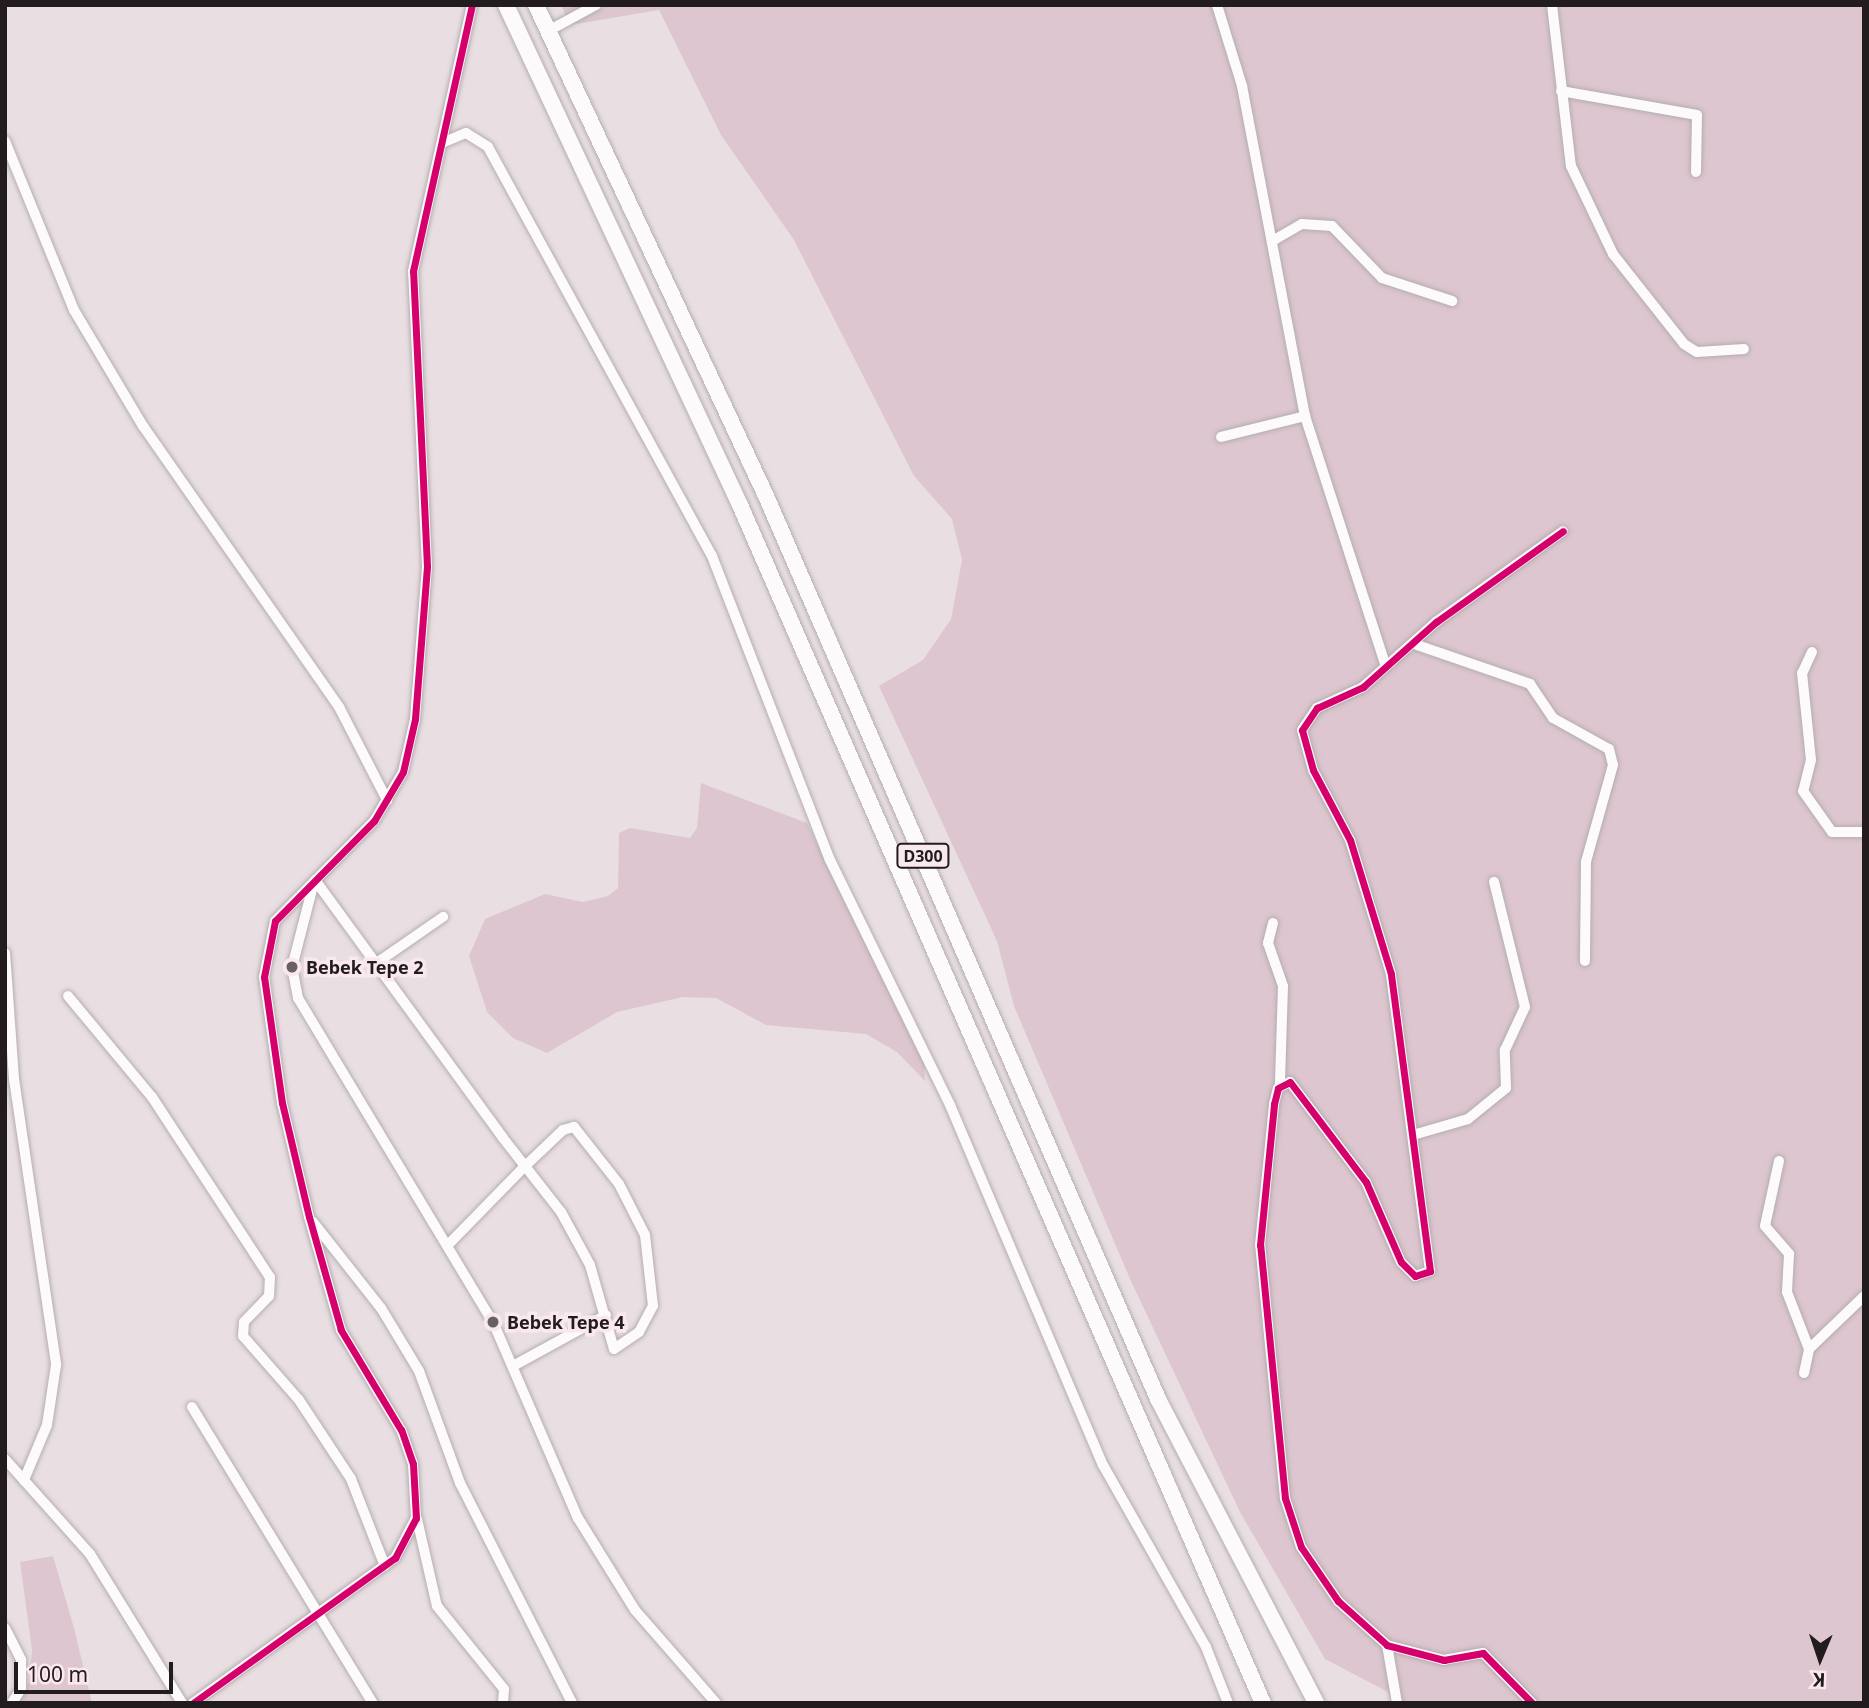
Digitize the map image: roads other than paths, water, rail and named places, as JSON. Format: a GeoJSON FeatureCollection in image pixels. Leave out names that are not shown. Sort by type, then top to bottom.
{"type":"FeatureCollection","features":[{"type":"Feature","properties":{"kind":"highway","name":"D300"},"geometry":{"type":"LineString","coordinates":[[506,5],[740,505],[1263,1703]]}},
{"type":"Feature","properties":{"kind":"highway","name":"D300"},"geometry":{"type":"LineString","coordinates":[[536,5],[766,496],[1158,1399],[1316,1703]]}},
{"type":"Feature","properties":{"kind":"street"},"geometry":{"type":"LineString","coordinates":[[472,5],[410,309],[427,566],[423,643],[403,772],[374,821],[275,921],[264,977],[282,1103],[309,1217],[341,1330],[405,1441],[419,1497],[416,1518],[438,1606],[504,1689],[503,1703]]}},
{"type":"Feature","properties":{"kind":"street"},"geometry":{"type":"LineString","coordinates":[[548,31],[596,5]]}},
{"type":"Feature","properties":{"kind":"street"},"geometry":{"type":"LineString","coordinates":[[1217,5],[1242,86],[1274,240],[1305,416],[1385,663]]}},
{"type":"Feature","properties":{"kind":"street"},"geometry":{"type":"LineString","coordinates":[[1552,5],[1571,166],[1620,266],[1684,344],[1697,352],[1744,349]]}},
{"type":"Feature","properties":{"kind":"street"},"geometry":{"type":"LineString","coordinates":[[1561,91],[1697,115],[1696,172]]}},
{"type":"Feature","properties":{"kind":"street"},"geometry":{"type":"LineString","coordinates":[[442,143],[466,133],[488,147],[712,556],[830,860],[950,1105],[1103,1465],[1206,1647],[1228,1703]]}},
{"type":"Feature","properties":{"kind":"street"},"geometry":{"type":"LineString","coordinates":[[5,141],[74,310],[143,426],[332,697],[387,800]]}},
{"type":"Feature","properties":{"kind":"street"},"geometry":{"type":"LineString","coordinates":[[1274,240],[1302,224],[1332,226],[1382,278],[1452,301]]}},
{"type":"Feature","properties":{"kind":"street"},"geometry":{"type":"LineString","coordinates":[[1221,437],[1305,416]]}},
{"type":"Feature","properties":{"kind":"street"},"geometry":{"type":"LineString","coordinates":[[1280,1084],[1296,1086],[1360,1174],[1394,1250],[1419,1277],[1432,1268],[1386,955],[1350,841],[1301,734],[1313,711],[1363,687],[1385,663],[1417,645],[1436,622],[1563,531]]}},
{"type":"Feature","properties":{"kind":"street"},"geometry":{"type":"LineString","coordinates":[[1417,645],[1530,684],[1553,718],[1609,749],[1613,765],[1586,862],[1585,961]]}},
{"type":"Feature","properties":{"kind":"street"},"geometry":{"type":"LineString","coordinates":[[1812,652],[1802,673],[1811,760],[1803,790],[1829,830],[1864,832]]}},
{"type":"Feature","properties":{"kind":"street"},"geometry":{"type":"LineString","coordinates":[[315,880],[525,1166],[561,1212],[590,1265],[614,1349],[639,1332],[653,1306],[645,1235],[619,1184],[573,1127],[525,1166],[449,1244]]}},
{"type":"Feature","properties":{"kind":"street"},"geometry":{"type":"LineString","coordinates":[[315,880],[300,917],[292,967],[298,998],[449,1244],[513,1366],[578,1518],[635,1610],[716,1703]]}},
{"type":"Feature","properties":{"kind":"street"},"geometry":{"type":"LineString","coordinates":[[1413,1135],[1468,1119],[1506,1088],[1505,1050],[1525,1007],[1494,882]]}},
{"type":"Feature","properties":{"kind":"street"},"geometry":{"type":"LineString","coordinates":[[376,964],[443,917]]}},
{"type":"Feature","properties":{"kind":"street"},"geometry":{"type":"LineString","coordinates":[[1273,923],[1268,943],[1283,986],[1280,1084],[1260,1259],[1285,1498],[1296,1537],[1329,1589],[1387,1645],[1444,1660],[1483,1653],[1532,1703]]}},
{"type":"Feature","properties":{"kind":"street"},"geometry":{"type":"LineString","coordinates":[[5,953],[14,1079],[56,1365],[47,1425],[24,1480]]}},
{"type":"Feature","properties":{"kind":"street"},"geometry":{"type":"LineString","coordinates":[[68,996],[152,1097],[270,1277],[269,1296],[244,1322],[243,1336],[299,1400],[351,1479],[385,1566]]}},
{"type":"Feature","properties":{"kind":"street"},"geometry":{"type":"LineString","coordinates":[[1779,1161],[1765,1226],[1789,1254],[1787,1292],[1809,1349],[1804,1373]]}},
{"type":"Feature","properties":{"kind":"street"},"geometry":{"type":"LineString","coordinates":[[309,1217],[381,1308],[419,1371],[466,1495],[572,1703]]}},
{"type":"Feature","properties":{"kind":"street"},"geometry":{"type":"LineString","coordinates":[[1809,1349],[1864,1296]]}},
{"type":"Feature","properties":{"kind":"street"},"geometry":{"type":"LineString","coordinates":[[513,1366],[606,1315]]}},
{"type":"Feature","properties":{"kind":"street"},"geometry":{"type":"LineString","coordinates":[[192,1407],[321,1613],[373,1703]]}},
{"type":"Feature","properties":{"kind":"street"},"geometry":{"type":"LineString","coordinates":[[5,1460],[90,1554],[183,1703]]}},
{"type":"Feature","properties":{"kind":"street"},"geometry":{"type":"LineString","coordinates":[[193,1703],[385,1566],[416,1518]]}},
{"type":"Feature","properties":{"kind":"street"},"geometry":{"type":"LineString","coordinates":[[5,1628],[21,1660],[21,1689],[12,1703]]}},
{"type":"Feature","properties":{"kind":"street"},"geometry":{"type":"LineString","coordinates":[[1387,1645],[1397,1703]]}},
{"type":"Feature","properties":{"kind":"place","name":"Bebek Tepe 2"},"geometry":{"type":"Point","coordinates":[292,967]}},
{"type":"Feature","properties":{"kind":"place","name":"Bebek Tepe 4"},"geometry":{"type":"Point","coordinates":[493,1322]}}]}
